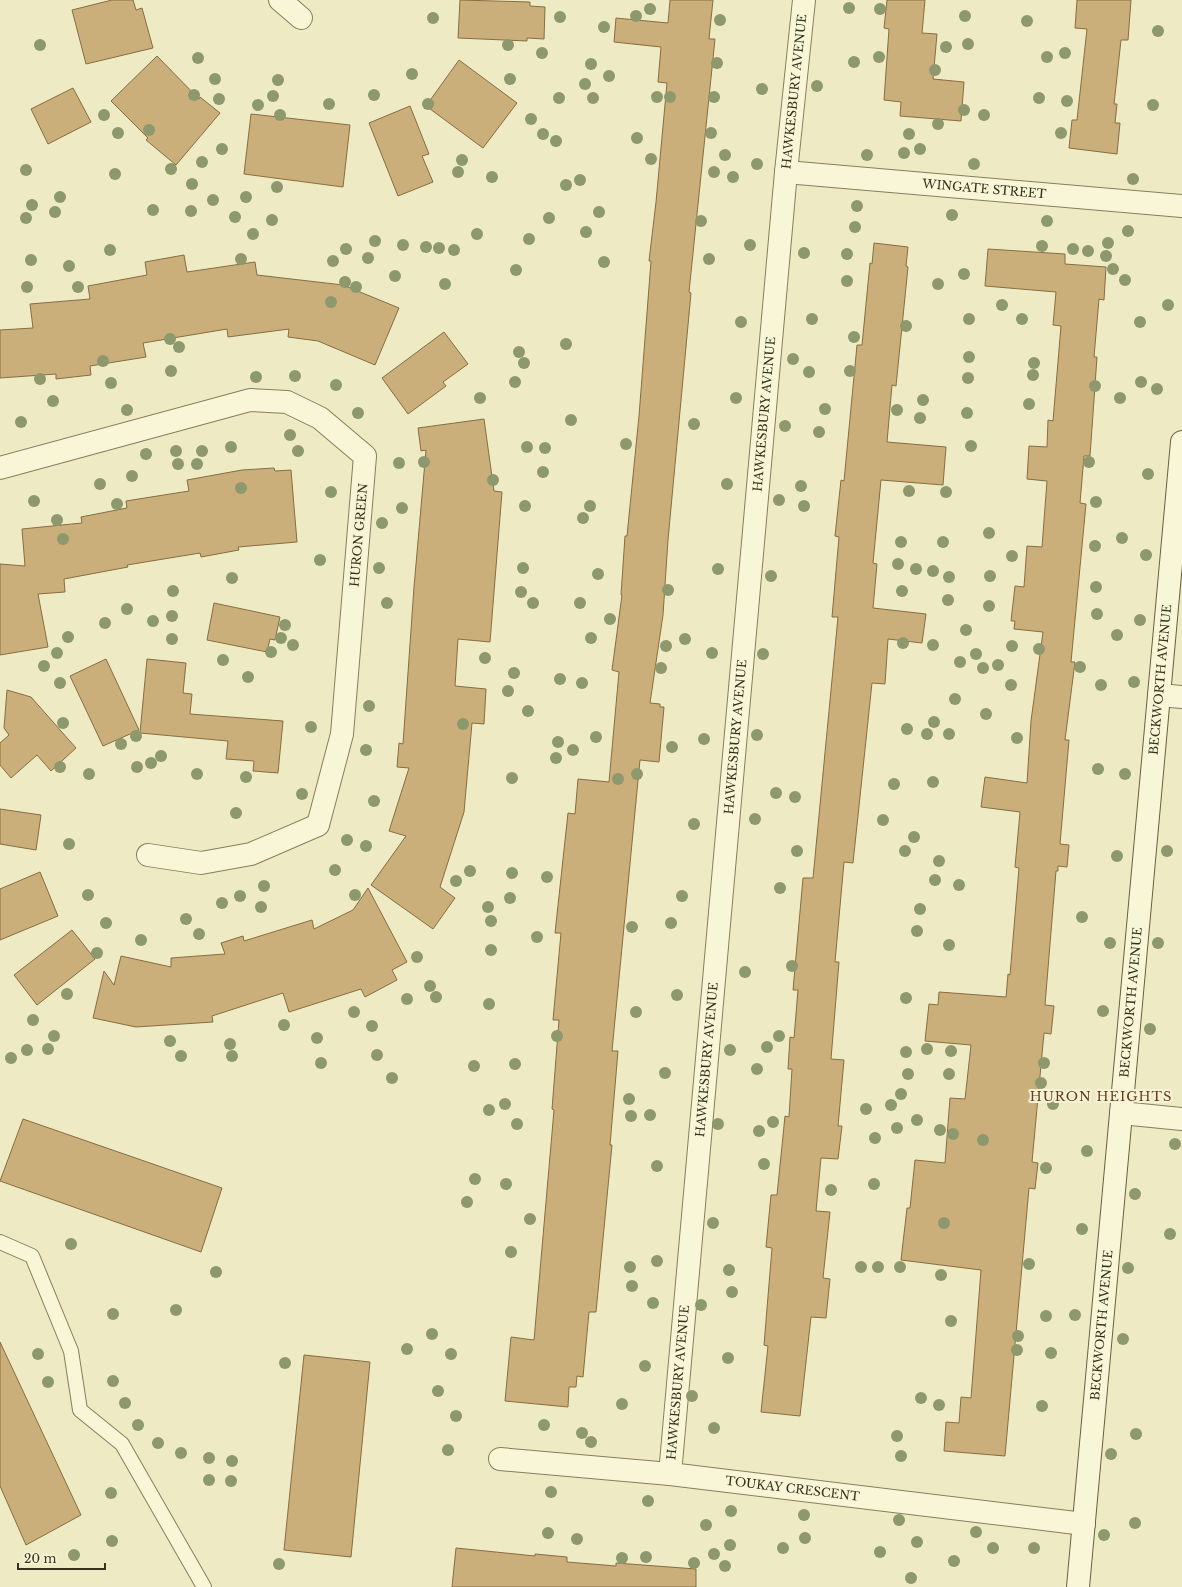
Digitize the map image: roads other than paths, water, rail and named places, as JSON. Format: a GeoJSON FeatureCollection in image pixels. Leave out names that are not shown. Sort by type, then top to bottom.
{"type":"FeatureCollection","features":[{"type":"Feature","properties":{"kind":"street"},"geometry":{"type":"LineString","coordinates":[[280,0],[301,18]]}},
{"type":"Feature","properties":{"kind":"street","name":"HAWKESBURY AVENUE"},"geometry":{"type":"LineString","coordinates":[[670,1474],[786,172],[804,0]]}},
{"type":"Feature","properties":{"kind":"street","name":"WINGATE STREET"},"geometry":{"type":"LineString","coordinates":[[786,172],[1182,206]]}},
{"type":"Feature","properties":{"kind":"street","name":"HURON GREEN"},"geometry":{"type":"LineString","coordinates":[[0,468],[250,400],[287,402],[320,418],[365,456],[342,734],[318,825],[251,854],[201,863],[148,854]]}},
{"type":"Feature","properties":{"kind":"street","name":"BECKWORTH AVENUE"},"geometry":{"type":"LineString","coordinates":[[1078,1587],[1182,442]]}},
{"type":"Feature","properties":{"kind":"street"},"geometry":{"type":"LineString","coordinates":[[1159,695],[1182,697]]}},
{"type":"Feature","properties":{"kind":"street"},"geometry":{"type":"LineString","coordinates":[[1121,1113],[1182,1119]]}},
{"type":"Feature","properties":{"kind":"street","name":"TOUKAY CRESCENT"},"geometry":{"type":"LineString","coordinates":[[500,1458],[670,1474],[1084,1524]]}},
{"type":"Feature","properties":{"kind":"lane"},"geometry":{"type":"LineString","coordinates":[[0,1242],[32,1256],[71,1351],[80,1410],[122,1444],[204,1587]]}},
{"type":"Feature","properties":{"kind":"district","name":"HURON HEIGHTS"},"geometry":{"type":"Point","coordinates":[1101,1096]}}]}
